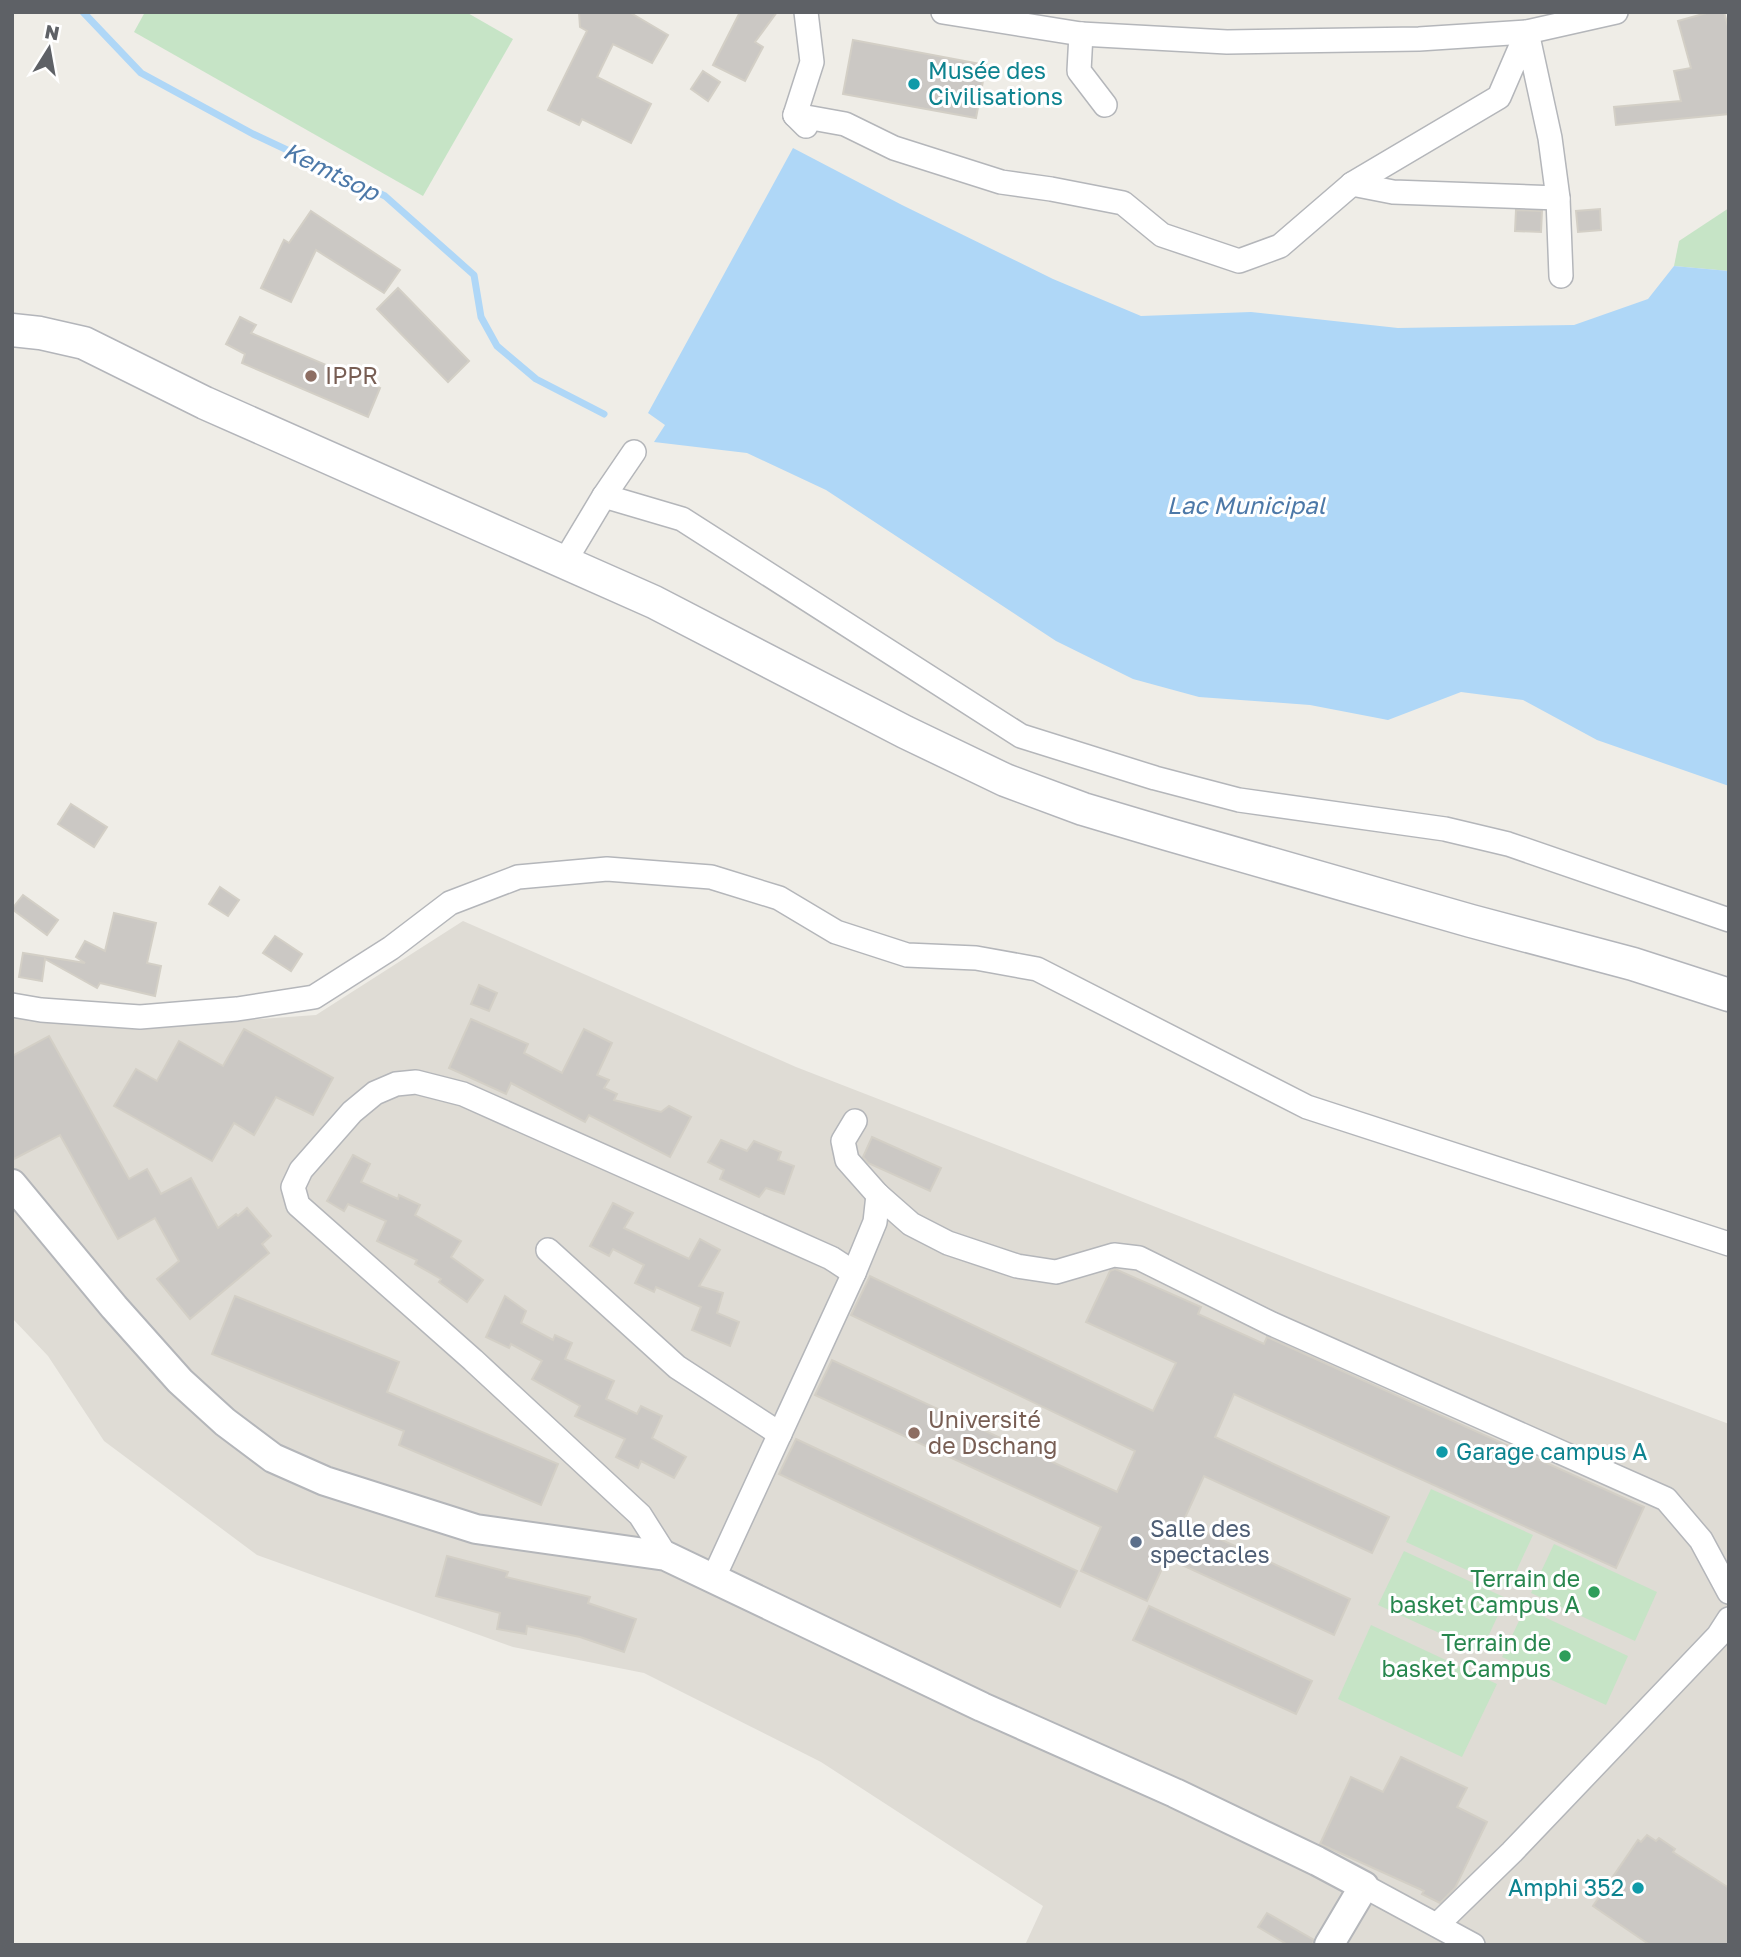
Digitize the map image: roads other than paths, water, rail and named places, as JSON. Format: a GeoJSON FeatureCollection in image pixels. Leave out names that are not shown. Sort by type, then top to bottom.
{"type":"FeatureCollection","features":[{"type":"Feature","properties":{"kind":"main road"},"geometry":{"type":"LineString","coordinates":[[12,330],[83,343],[205,402],[565,561],[654,602],[905,732],[1018,785],[1083,809],[1167,834],[1459,918],[1633,964],[1729,995]]}},
{"type":"Feature","properties":{"kind":"street"},"geometry":{"type":"LineString","coordinates":[[806,12],[813,62],[803,123],[845,124],[894,148],[1001,182],[1124,203],[1162,235],[1239,261],[1280,246],[1352,184],[1499,97],[1527,32]]}},
{"type":"Feature","properties":{"kind":"street"},"geometry":{"type":"LineString","coordinates":[[943,12],[1081,34],[1227,42],[1419,39],[1527,32],[1616,12]]}},
{"type":"Feature","properties":{"kind":"street"},"geometry":{"type":"LineString","coordinates":[[1527,32],[1550,138],[1558,198],[1561,276]]}},
{"type":"Feature","properties":{"kind":"street"},"geometry":{"type":"LineString","coordinates":[[1081,34],[1079,71],[1105,105]]}},
{"type":"Feature","properties":{"kind":"street"},"geometry":{"type":"LineString","coordinates":[[1352,184],[1393,192],[1558,198]]}},
{"type":"Feature","properties":{"kind":"street"},"geometry":{"type":"LineString","coordinates":[[565,561],[604,496],[634,453]]}},
{"type":"Feature","properties":{"kind":"street"},"geometry":{"type":"LineString","coordinates":[[604,496],[682,519],[1021,736],[1155,778],[1239,800],[1445,829],[1507,844],[1729,920]]}},
{"type":"Feature","properties":{"kind":"street"},"geometry":{"type":"LineString","coordinates":[[12,1005],[41,1010],[140,1017],[237,1009],[314,997],[391,948],[450,903],[518,877],[607,869],[711,877],[779,898],[836,932],[907,955],[976,958],[1037,969],[1307,1107],[1729,1244]]}},
{"type":"Feature","properties":{"kind":"street"},"geometry":{"type":"LineString","coordinates":[[666,1556],[640,1515],[473,1360],[298,1205],[293,1187],[301,1170],[352,1112],[375,1093],[396,1084],[416,1082],[463,1094],[831,1258],[854,1273]]}},
{"type":"Feature","properties":{"kind":"street"},"geometry":{"type":"LineString","coordinates":[[855,1121],[843,1140],[847,1160],[878,1195],[911,1224],[948,1243],[1017,1266],[1056,1272],[1114,1255],[1139,1258],[1272,1324],[1665,1499],[1701,1540],[1729,1592]]}},
{"type":"Feature","properties":{"kind":"street"},"geometry":{"type":"LineString","coordinates":[[12,1184],[114,1307],[180,1381],[225,1422],[273,1458],[325,1481],[476,1530],[666,1556],[982,1707],[1175,1793],[1317,1861],[1473,1945]]}},
{"type":"Feature","properties":{"kind":"street"},"geometry":{"type":"LineString","coordinates":[[713,1579],[854,1273],[875,1222],[878,1195]]}},
{"type":"Feature","properties":{"kind":"street"},"geometry":{"type":"LineString","coordinates":[[548,1250],[677,1367],[780,1434]]}},
{"type":"Feature","properties":{"kind":"street"},"geometry":{"type":"LineString","coordinates":[[1437,1925],[1512,1852],[1709,1646],[1729,1619]]}},
{"type":"Feature","properties":{"kind":"street"},"geometry":{"type":"LineString","coordinates":[[1329,1945],[1364,1886]]}},
{"type":"Feature","properties":{"kind":"water","name":"Lac Municipal"},"geometry":{"type":"Polygon","coordinates":[[[793,148],[1053,279],[1141,316],[1251,312],[1398,328],[1574,325],[1648,299],[1674,266],[1729,271],[1729,786],[1597,740],[1523,700],[1461,692],[1388,720],[1310,705],[1199,697],[1133,679],[1056,641],[826,490],[747,453],[654,442],[665,425],[648,413],[793,148]]]}},
{"type":"Feature","properties":{"kind":"waterway","name":"Kemtsop"},"geometry":{"type":"LineString","coordinates":[[83,12],[141,73],[253,134],[385,196],[474,275],[481,317],[497,346],[536,379],[604,414]]}},
{"type":"Feature","properties":{"kind":"place","name":"Musée des Civilisations"},"geometry":{"type":"Point","coordinates":[914,84]}},
{"type":"Feature","properties":{"kind":"place","name":"IPPR"},"geometry":{"type":"Point","coordinates":[311,376]}},
{"type":"Feature","properties":{"kind":"place","name":"Université de Dschang"},"geometry":{"type":"Point","coordinates":[914,1433]}},
{"type":"Feature","properties":{"kind":"place","name":"Garage campus A"},"geometry":{"type":"Point","coordinates":[1442,1452]}},
{"type":"Feature","properties":{"kind":"place","name":"Salle des spectacles"},"geometry":{"type":"Point","coordinates":[1136,1542]}},
{"type":"Feature","properties":{"kind":"place","name":"Terrain de basket Campus A"},"geometry":{"type":"Point","coordinates":[1594,1592]}},
{"type":"Feature","properties":{"kind":"place","name":"Terrain de basket Campus"},"geometry":{"type":"Point","coordinates":[1565,1656]}},
{"type":"Feature","properties":{"kind":"place","name":"Amphi 352"},"geometry":{"type":"Point","coordinates":[1638,1888]}}]}
